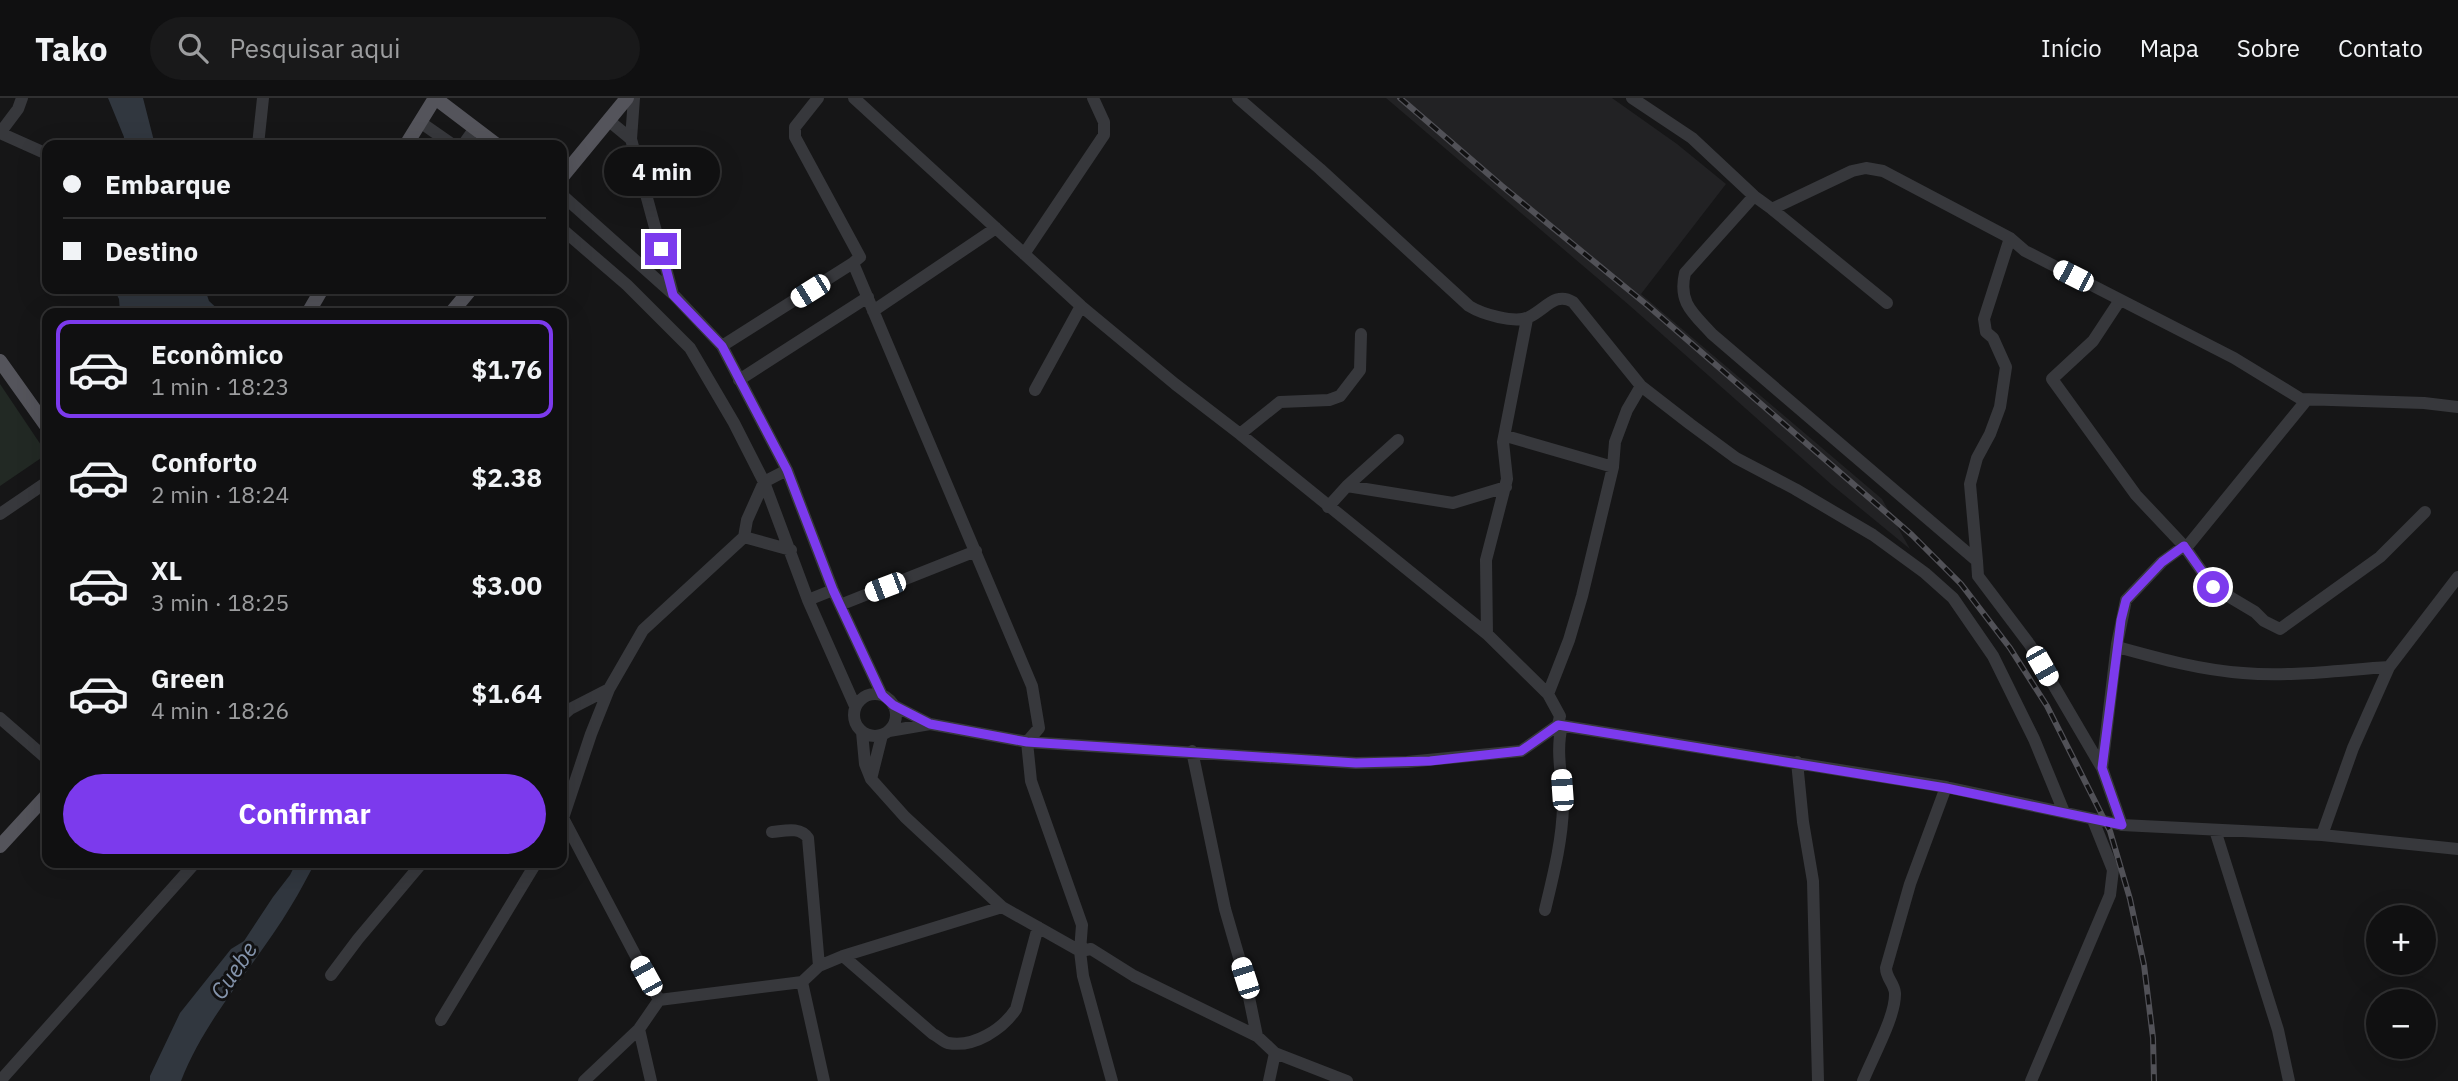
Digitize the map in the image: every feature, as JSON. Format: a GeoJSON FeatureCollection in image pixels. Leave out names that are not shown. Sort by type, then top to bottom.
{"type":"FeatureCollection","features":[{"type":"Feature","properties":{"kind":"main road"},"geometry":{"type":"LineString","coordinates":[[409,140],[435,98],[491,140]]}},
{"type":"Feature","properties":{"kind":"main road"},"geometry":{"type":"LineString","coordinates":[[567,171],[627,98]]}},
{"type":"Feature","properties":{"kind":"main road"},"geometry":{"type":"LineString","coordinates":[[455,308],[467,294]]}},
{"type":"Feature","properties":{"kind":"main road"},"geometry":{"type":"LineString","coordinates":[[0,361],[42,420]]}},
{"type":"Feature","properties":{"kind":"main road"},"geometry":{"type":"LineString","coordinates":[[0,846],[42,800]]}},
{"type":"Feature","properties":{"kind":"street"},"geometry":{"type":"LineString","coordinates":[[22,98],[18,109],[0,133],[42,152]]}},
{"type":"Feature","properties":{"kind":"street"},"geometry":{"type":"LineString","coordinates":[[259,140],[263,98]]}},
{"type":"Feature","properties":{"kind":"street"},"geometry":{"type":"LineString","coordinates":[[634,98],[632,139],[673,295]]}},
{"type":"Feature","properties":{"kind":"street"},"geometry":{"type":"LineString","coordinates":[[722,346],[860,257],[794,132],[818,98]]}},
{"type":"Feature","properties":{"kind":"street"},"geometry":{"type":"LineString","coordinates":[[854,98],[1081,306],[1174,384],[1240,434],[1487,634],[1548,694],[1560,716],[1563,806],[1554,873],[1545,910]]}},
{"type":"Feature","properties":{"kind":"street"},"geometry":{"type":"LineString","coordinates":[[1024,254],[1104,135],[1104,122],[1093,98]]}},
{"type":"Feature","properties":{"kind":"street"},"geometry":{"type":"LineString","coordinates":[[1238,98],[1320,169],[1469,306],[1497,317],[1527,319],[1556,299],[1568,299],[1641,386],[1736,458],[1795,489],[1873,536],[1925,573],[1952,598],[1993,656],[2034,739],[2064,812]]}},
{"type":"Feature","properties":{"kind":"street"},"geometry":{"type":"LineString","coordinates":[[1632,98],[1692,138],[1754,196],[1887,303]]}},
{"type":"Feature","properties":{"kind":"street"},"geometry":{"type":"LineString","coordinates":[[608,120],[632,139]]}},
{"type":"Feature","properties":{"kind":"street"},"geometry":{"type":"LineString","coordinates":[[420,122],[446,140]]}},
{"type":"Feature","properties":{"kind":"street"},"geometry":{"type":"LineString","coordinates":[[467,140],[475,128]]}},
{"type":"Feature","properties":{"kind":"street"},"geometry":{"type":"LineString","coordinates":[[1772,209],[1852,172],[1874,168],[1883,171],[2010,238],[2025,251],[2234,358],[2305,402],[2186,548],[2184,546],[2162,562],[2126,600],[2116,644],[2102,768]]}},
{"type":"Feature","properties":{"kind":"street"},"geometry":{"type":"LineString","coordinates":[[1754,196],[1685,273],[1683,298],[1712,334],[1977,561]]}},
{"type":"Feature","properties":{"kind":"street"},"geometry":{"type":"LineString","coordinates":[[567,200],[673,295],[722,346],[787,470],[833,590],[882,695],[893,705],[930,724],[1027,742],[1356,763],[1430,761],[1521,751],[1560,725],[1946,788],[2122,825],[2322,835],[2458,849]]}},
{"type":"Feature","properties":{"kind":"street"},"geometry":{"type":"LineString","coordinates":[[873,311],[996,228]]}},
{"type":"Feature","properties":{"kind":"street"},"geometry":{"type":"LineString","coordinates":[[567,233],[627,285],[690,348],[734,423],[764,482],[808,600],[855,706],[854,720],[862,732],[865,764],[871,779],[905,817],[1002,907],[1080,951],[1091,949],[1134,976],[1257,1036],[1275,1053],[1347,1081]]}},
{"type":"Feature","properties":{"kind":"street"},"geometry":{"type":"LineString","coordinates":[[2010,238],[1984,319],[1986,332],[1993,338],[2006,367],[2000,407],[1977,458],[1970,484],[1978,576],[2030,645],[2102,768],[2122,825]]}},
{"type":"Feature","properties":{"kind":"street"},"geometry":{"type":"LineString","coordinates":[[853,264],[1032,686],[1039,729],[1027,742],[1031,781],[1082,925],[1080,951],[1083,976],[1112,1081]]}},
{"type":"Feature","properties":{"kind":"street"},"geometry":{"type":"LineString","coordinates":[[739,380],[868,297]]}},
{"type":"Feature","properties":{"kind":"street"},"geometry":{"type":"LineString","coordinates":[[2120,300],[2093,341],[2052,379],[2136,495],[2184,546],[2213,587],[2280,629],[2380,557],[2425,512]]}},
{"type":"Feature","properties":{"kind":"street"},"geometry":{"type":"LineString","coordinates":[[1035,390],[1081,306]]}},
{"type":"Feature","properties":{"kind":"street"},"geometry":{"type":"LineString","coordinates":[[1487,634],[1486,560],[1506,487],[1508,468],[1503,442],[1527,319]]}},
{"type":"Feature","properties":{"kind":"street"},"geometry":{"type":"LineString","coordinates":[[690,348],[708,331]]}},
{"type":"Feature","properties":{"kind":"street"},"geometry":{"type":"LineString","coordinates":[[1240,434],[1280,402],[1329,400],[1339,396],[1358,376],[1361,334]]}},
{"type":"Feature","properties":{"kind":"street"},"geometry":{"type":"LineString","coordinates":[[1548,694],[1573,629],[1613,467],[1615,442],[1627,410],[1641,386]]}},
{"type":"Feature","properties":{"kind":"street"},"geometry":{"type":"LineString","coordinates":[[2301,399],[2424,403],[2458,407]]}},
{"type":"Feature","properties":{"kind":"street"},"geometry":{"type":"LineString","coordinates":[[1506,436],[1613,467]]}},
{"type":"Feature","properties":{"kind":"street"},"geometry":{"type":"LineString","coordinates":[[1328,507],[1346,486],[1398,440]]}},
{"type":"Feature","properties":{"kind":"street"},"geometry":{"type":"LineString","coordinates":[[567,804],[609,690],[643,630],[744,537],[747,520],[764,482],[787,470]]}},
{"type":"Feature","properties":{"kind":"street"},"geometry":{"type":"LineString","coordinates":[[0,514],[42,485]]}},
{"type":"Feature","properties":{"kind":"street"},"geometry":{"type":"LineString","coordinates":[[1346,486],[1453,503],[1506,487]]}},
{"type":"Feature","properties":{"kind":"street"},"geometry":{"type":"LineString","coordinates":[[744,537],[791,550]]}},
{"type":"Feature","properties":{"kind":"street"},"geometry":{"type":"LineString","coordinates":[[840,605],[976,551]]}},
{"type":"Feature","properties":{"kind":"street"},"geometry":{"type":"LineString","coordinates":[[2322,835],[2353,748],[2389,667],[2458,577]]}},
{"type":"Feature","properties":{"kind":"street"},"geometry":{"type":"LineString","coordinates":[[808,600],[833,590]]}},
{"type":"Feature","properties":{"kind":"street"},"geometry":{"type":"LineString","coordinates":[[2116,644],[2121,648],[2192,667],[2244,673],[2299,673],[2389,667]]}},
{"type":"Feature","properties":{"kind":"street"},"geometry":{"type":"LineString","coordinates":[[567,712],[609,690]]}},
{"type":"Feature","properties":{"kind":"street"},"geometry":{"type":"LineString","coordinates":[[855,706],[867,696],[882,695]]}},
{"type":"Feature","properties":{"kind":"street"},"geometry":{"type":"LineString","coordinates":[[871,779],[885,733],[895,719],[893,705]]}},
{"type":"Feature","properties":{"kind":"street"},"geometry":{"type":"LineString","coordinates":[[0,718],[42,755]]}},
{"type":"Feature","properties":{"kind":"street"},"geometry":{"type":"LineString","coordinates":[[862,732],[875,736],[930,724]]}},
{"type":"Feature","properties":{"kind":"street"},"geometry":{"type":"LineString","coordinates":[[1192,751],[1225,909],[1245,978],[1257,1036]]}},
{"type":"Feature","properties":{"kind":"street"},"geometry":{"type":"LineString","coordinates":[[1797,762],[1813,881],[1818,1081]]}},
{"type":"Feature","properties":{"kind":"street"},"geometry":{"type":"LineString","coordinates":[[1863,1081],[1886,1029],[1895,996],[1894,987],[1886,976],[1889,956],[1910,884],[1946,788]]}},
{"type":"Feature","properties":{"kind":"street"},"geometry":{"type":"LineString","coordinates":[[2031,1081],[2110,895],[2113,870],[2092,820]]}},
{"type":"Feature","properties":{"kind":"street"},"geometry":{"type":"LineString","coordinates":[[567,828],[659,1000]]}},
{"type":"Feature","properties":{"kind":"street"},"geometry":{"type":"LineString","coordinates":[[772,832],[796,830],[806,834],[808,838],[818,966]]}},
{"type":"Feature","properties":{"kind":"street"},"geometry":{"type":"LineString","coordinates":[[2215,830],[2278,1030],[2289,1081]]}},
{"type":"Feature","properties":{"kind":"street"},"geometry":{"type":"LineString","coordinates":[[0,1081],[191,868]]}},
{"type":"Feature","properties":{"kind":"street"},"geometry":{"type":"LineString","coordinates":[[331,975],[418,868]]}},
{"type":"Feature","properties":{"kind":"street"},"geometry":{"type":"LineString","coordinates":[[441,1020],[533,868]]}},
{"type":"Feature","properties":{"kind":"street"},"geometry":{"type":"LineString","coordinates":[[584,1081],[639,1029],[659,1000],[802,982],[818,966],[843,956],[1002,907]]}},
{"type":"Feature","properties":{"kind":"street"},"geometry":{"type":"LineString","coordinates":[[843,956],[933,1034],[947,1043],[971,1041],[991,1033],[1009,1020],[1016,1009],[1038,927]]}},
{"type":"Feature","properties":{"kind":"street"},"geometry":{"type":"LineString","coordinates":[[802,982],[824,1081]]}},
{"type":"Feature","properties":{"kind":"street"},"geometry":{"type":"LineString","coordinates":[[639,1029],[651,1081]]}},
{"type":"Feature","properties":{"kind":"street"},"geometry":{"type":"LineString","coordinates":[[1269,1081],[1275,1053]]}},
{"type":"Feature","properties":{"kind":"shaded area"},"geometry":{"type":"Polygon","coordinates":[[[1386,98],[1612,98],[1677,144],[1726,184],[1641,294],[1882,499],[1910,549],[1832,485],[1629,305],[1386,98]]]}},
{"type":"Feature","properties":{"kind":"shaded area"},"geometry":{"type":"Polygon","coordinates":[[[0,384],[42,447],[42,457],[0,486],[0,384]]]}},
{"type":"Feature","properties":{"kind":"water"},"geometry":{"type":"Polygon","coordinates":[[[108,98],[143,98],[154,140],[124,140],[108,98]]]}},
{"type":"Feature","properties":{"kind":"water"},"geometry":{"type":"Polygon","coordinates":[[[116,294],[207,294],[209,301],[217,308],[120,308],[116,294]]]}},
{"type":"Feature","properties":{"kind":"water","name":"Cuebe"},"geometry":{"type":"Polygon","coordinates":[[[294,868],[312,868],[277,928],[204,1034],[181,1081],[150,1081],[180,1013],[231,949],[244,941],[294,868]]]}},
{"type":"Feature","properties":{"kind":"railway"},"geometry":{"type":"LineString","coordinates":[[1400,98],[1647,305],[1912,535],[1961,584],[2010,648],[2047,706],[2110,831],[2130,899],[2144,965],[2153,1038],[2154,1081]]}},
{"type":"Feature","properties":{"kind":"route"},"geometry":{"type":"LineString","coordinates":[[661,249],[673,295],[722,346],[787,470],[833,590],[882,695],[893,705],[930,724],[1027,742],[1356,763],[1430,761],[1521,751],[1558,725],[1946,788],[2122,825],[2102,768],[2116,644],[2126,600],[2162,562],[2184,546],[2213,587]]}}]}
